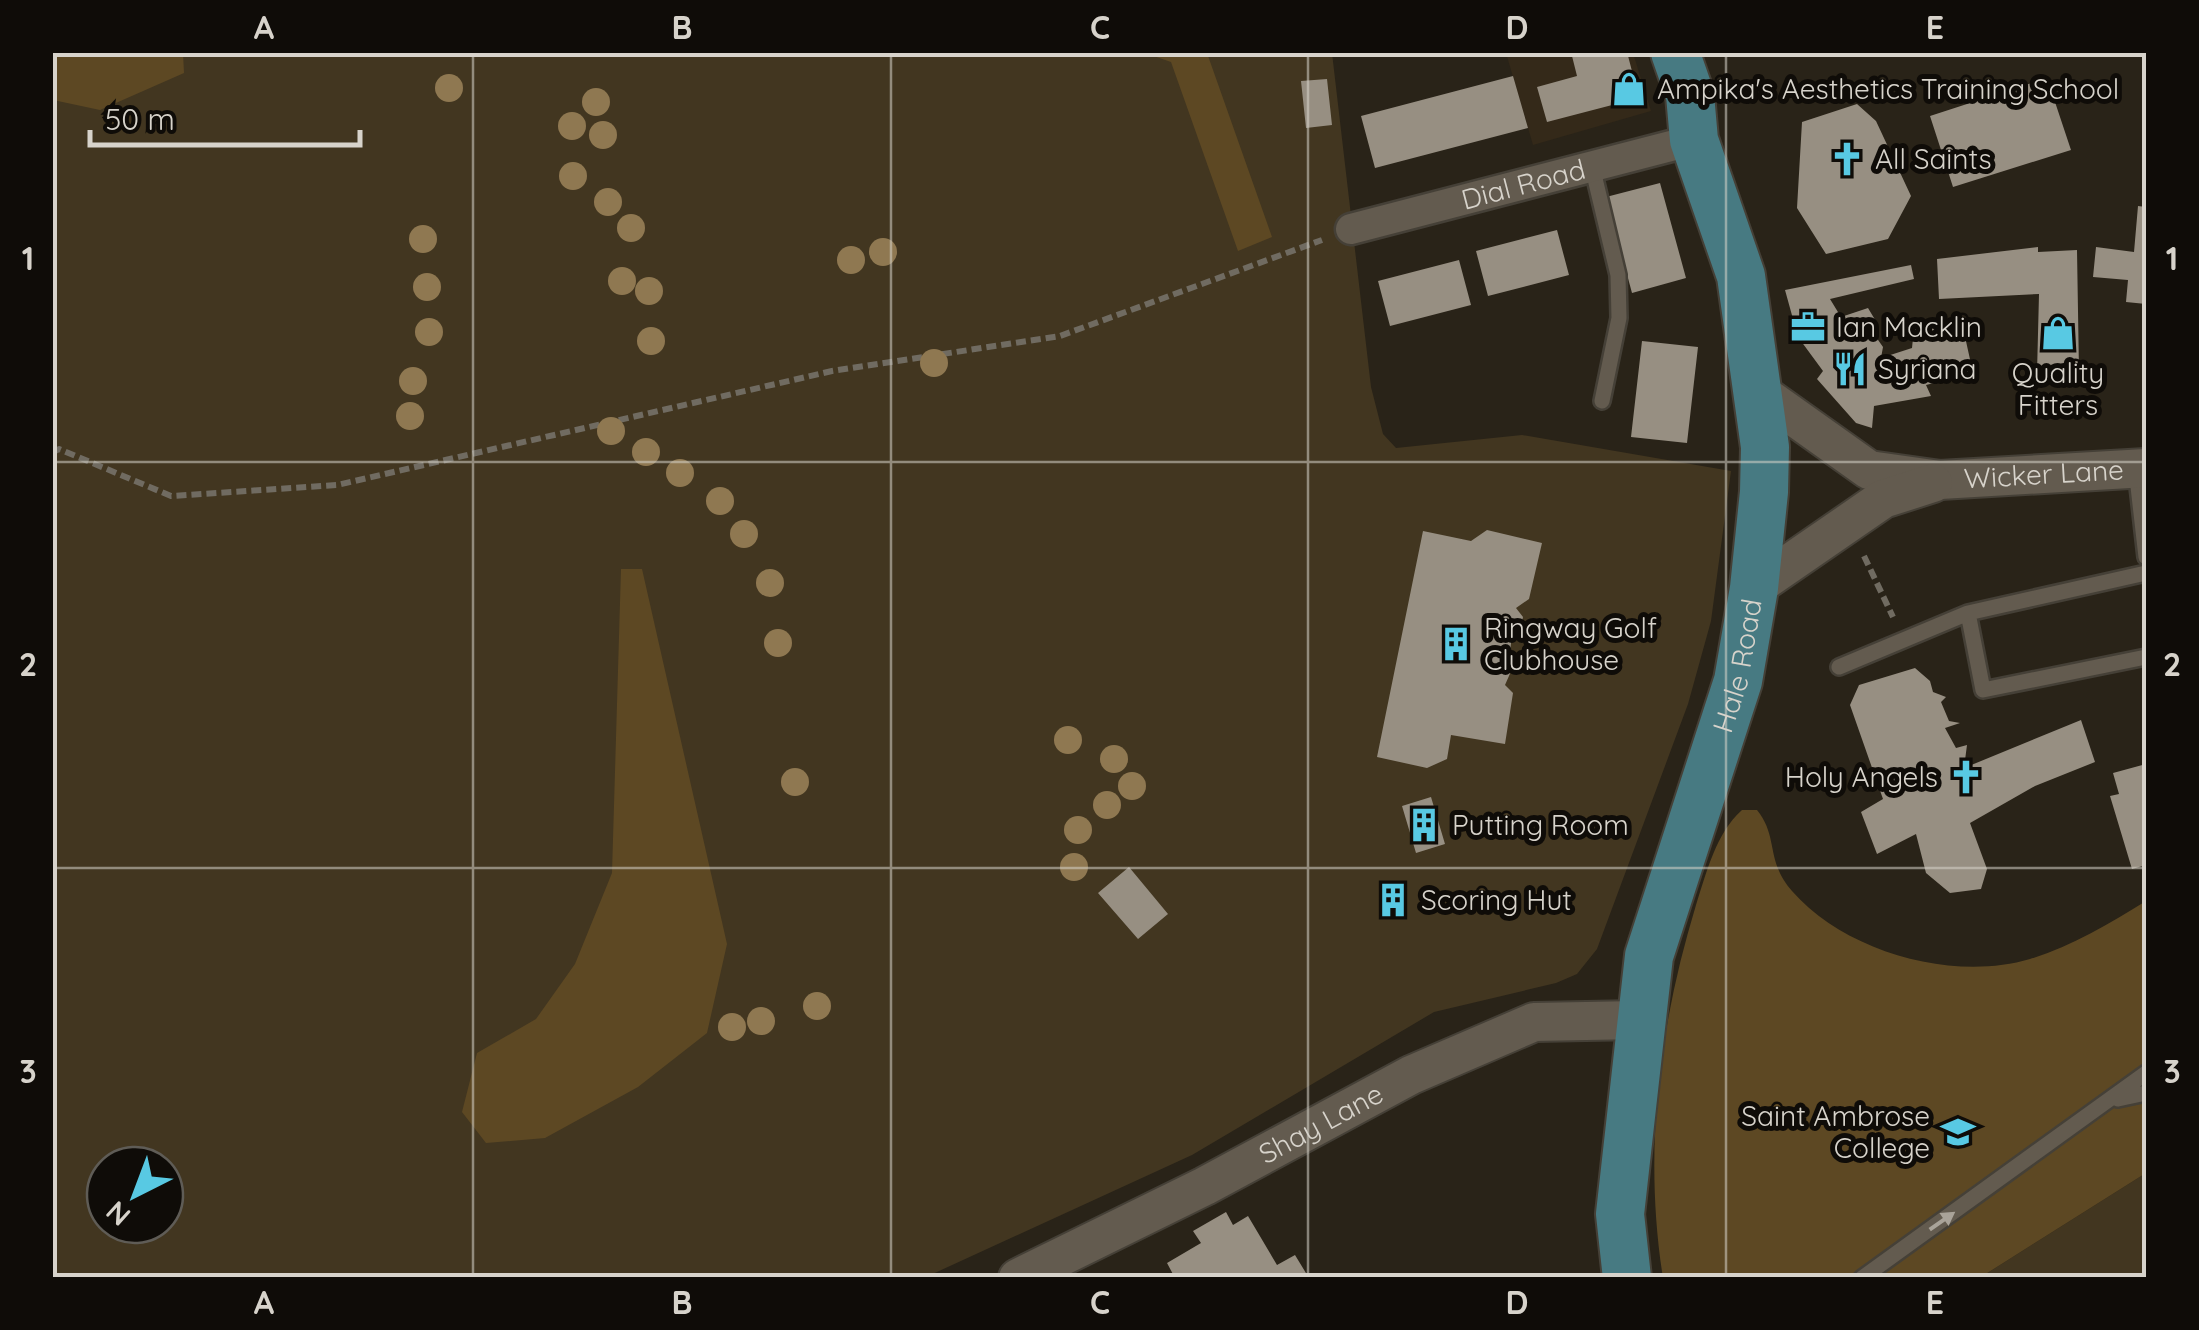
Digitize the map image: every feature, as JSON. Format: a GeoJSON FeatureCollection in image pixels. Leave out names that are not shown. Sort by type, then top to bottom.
{"type":"FeatureCollection","features":[{"type":"Feature","properties":{"kind":"main road","name":"Hale Road"},"geometry":{"type":"LineString","coordinates":[[1627,1278],[1620,1214],[1638,1020],[1649,956],[1738,680],[1754,588],[1765,446],[1741,276],[1694,140],[1690,95],[1675,52]]}},
{"type":"Feature","properties":{"kind":"street","name":"Dial Road"},"geometry":{"type":"LineString","coordinates":[[1350,229],[1694,140]]}},
{"type":"Feature","properties":{"kind":"street","name":"Wicker Lane"},"geometry":{"type":"LineString","coordinates":[[1758,392],[1868,470],[1940,480],[2142,468]]}},
{"type":"Feature","properties":{"kind":"street","name":"Wicker Lane"},"geometry":{"type":"LineString","coordinates":[[1754,588],[1883,499],[1940,480]]}},
{"type":"Feature","properties":{"kind":"street","name":"Shay Lane"},"geometry":{"type":"LineString","coordinates":[[1018,1278],[1206,1186],[1412,1075],[1534,1022],[1638,1020]]}},
{"type":"Feature","properties":{"kind":"lane"},"geometry":{"type":"LineString","coordinates":[[1592,166],[1618,274],[1620,318],[1602,402]]}},
{"type":"Feature","properties":{"kind":"lane"},"geometry":{"type":"LineString","coordinates":[[2142,468],[2146,556]]}},
{"type":"Feature","properties":{"kind":"lane"},"geometry":{"type":"LineString","coordinates":[[1839,667],[1968,613],[2146,573]]}},
{"type":"Feature","properties":{"kind":"lane"},"geometry":{"type":"LineString","coordinates":[[1968,613],[1982,690],[2146,657]]}},
{"type":"Feature","properties":{"kind":"lane"},"geometry":{"type":"LineString","coordinates":[[1862,1278],[2114,1100],[2146,1073]]}},
{"type":"Feature","properties":{"kind":"lane"},"geometry":{"type":"LineString","coordinates":[[2114,1100],[2146,1094]]}},
{"type":"Feature","properties":{"kind":"path"},"geometry":{"type":"LineString","coordinates":[[52,453],[59,449],[171,496],[337,485],[832,372],[1060,336],[1350,229]]}},
{"type":"Feature","properties":{"kind":"path"},"geometry":{"type":"LineString","coordinates":[[1841,528],[1872,566],[1902,639]]}},
{"type":"Feature","properties":{"kind":"shaded area"},"geometry":{"type":"Polygon","coordinates":[[[53,52],[183,53],[184,73],[100,110],[53,100],[53,52]]]}},
{"type":"Feature","properties":{"kind":"shaded area"},"geometry":{"type":"Polygon","coordinates":[[[52,53],[1332,53],[1371,387],[1383,434],[1396,448],[1522,435],[1731,471],[1711,621],[1688,704],[1597,949],[1577,974],[1556,983],[1434,1012],[1192,1155],[926,1277],[53,1277],[52,53]]]}},
{"type":"Feature","properties":{"kind":"shaded area"},"geometry":{"type":"Polygon","coordinates":[[[1145,53],[1207,53],[1272,237],[1238,251],[1171,62],[1145,53]]]}},
{"type":"Feature","properties":{"kind":"shaded area"},"geometry":{"type":"Polygon","coordinates":[[[1506,53],[1633,53],[1651,111],[1533,145],[1506,53]]]}},
{"type":"Feature","properties":{"kind":"shaded area"},"geometry":{"type":"Polygon","coordinates":[[[621,569],[642,569],[727,944],[707,1033],[638,1087],[545,1138],[486,1143],[462,1112],[477,1053],[536,1019],[575,964],[612,873],[621,569]]]}},
{"type":"Feature","properties":{"kind":"shaded area"},"geometry":{"type":"Polygon","coordinates":[[[1742,810],[1757,810],[1768,830],[1784,880],[1814,912],[1870,945],[1935,964],[1968,967],[2030,959],[2075,941],[2146,901],[2146,1173],[1981,1277],[1663,1278],[1657,1231],[1655,1136],[1664,1043],[1683,951],[1704,879],[1719,841],[1742,810]]]}},
{"type":"Feature","properties":{"kind":"shaded area"},"geometry":{"type":"Polygon","coordinates":[[[2146,1173],[2146,1277],[1981,1277],[2146,1173]]]}},
{"type":"Feature","properties":{"kind":"building"},"geometry":{"type":"Polygon","coordinates":[[[1571,52],[1627,52],[1639,98],[1547,122],[1537,87],[1577,76],[1571,52]]]}},
{"type":"Feature","properties":{"kind":"building"},"geometry":{"type":"Polygon","coordinates":[[[1513,76],[1528,128],[1375,168],[1361,116],[1513,76]]]}},
{"type":"Feature","properties":{"kind":"building"},"geometry":{"type":"Polygon","coordinates":[[[2047,78],[2071,150],[1953,187],[1930,116],[2047,78]]]}},
{"type":"Feature","properties":{"kind":"building"},"geometry":{"type":"Polygon","coordinates":[[[1327,79],[1332,125],[1306,128],[1301,81],[1327,79]]]}},
{"type":"Feature","properties":{"kind":"building","name":"All Saints"},"geometry":{"type":"Polygon","coordinates":[[[1857,104],[1876,121],[1911,196],[1888,239],[1826,254],[1797,208],[1802,122],[1857,104]]]}},
{"type":"Feature","properties":{"kind":"building"},"geometry":{"type":"Polygon","coordinates":[[[1660,183],[1686,278],[1632,293],[1606,197],[1660,183]]]}},
{"type":"Feature","properties":{"kind":"building"},"geometry":{"type":"Polygon","coordinates":[[[2138,206],[2146,207],[2146,304],[2126,302],[2128,280],[2093,277],[2096,247],[2134,252],[2138,206]]]}},
{"type":"Feature","properties":{"kind":"building"},"geometry":{"type":"Polygon","coordinates":[[[1557,230],[1569,275],[1488,296],[1476,251],[1557,230]]]}},
{"type":"Feature","properties":{"kind":"building"},"geometry":{"type":"Polygon","coordinates":[[[2038,247],[2038,252],[2077,250],[2079,372],[2037,373],[2039,294],[1939,299],[1937,259],[2038,247]]]}},
{"type":"Feature","properties":{"kind":"building"},"geometry":{"type":"Polygon","coordinates":[[[1459,260],[1471,305],[1390,326],[1378,281],[1459,260]]]}},
{"type":"Feature","properties":{"kind":"building"},"geometry":{"type":"Polygon","coordinates":[[[1911,265],[1914,279],[1830,299],[1841,317],[1868,308],[1877,323],[1861,338],[1876,337],[1883,347],[1881,358],[1912,348],[1914,328],[1962,323],[1973,373],[1926,385],[1931,396],[1874,406],[1872,428],[1856,423],[1817,379],[1823,371],[1798,337],[1785,290],[1911,265]]]}},
{"type":"Feature","properties":{"kind":"building"},"geometry":{"type":"Polygon","coordinates":[[[1642,341],[1698,347],[1687,443],[1631,437],[1642,341]]]}},
{"type":"Feature","properties":{"kind":"building","name":"Ringway Golf Clubhouse"},"geometry":{"type":"Polygon","coordinates":[[[1487,530],[1542,543],[1529,599],[1516,608],[1523,617],[1520,630],[1512,635],[1510,652],[1516,660],[1505,685],[1513,693],[1505,744],[1451,735],[1447,759],[1427,768],[1377,757],[1423,531],[1471,541],[1487,530]]]}},
{"type":"Feature","properties":{"kind":"building","name":"Holy Angels"},"geometry":{"type":"Polygon","coordinates":[[[1915,668],[1930,681],[1933,692],[1946,697],[1941,702],[1949,721],[1960,723],[1945,728],[1956,748],[1967,745],[1964,768],[2081,720],[2095,762],[2035,786],[1970,823],[1987,869],[1981,889],[1950,893],[1926,873],[1916,834],[1877,854],[1861,812],[1883,799],[1850,705],[1859,685],[1915,668]]]}},
{"type":"Feature","properties":{"kind":"building"},"geometry":{"type":"Polygon","coordinates":[[[2146,764],[2146,865],[2132,869],[2110,796],[2119,794],[2113,773],[2146,764]]]}},
{"type":"Feature","properties":{"kind":"building","name":"Putting Room"},"geometry":{"type":"Polygon","coordinates":[[[1431,797],[1445,844],[1416,853],[1402,806],[1431,797]]]}},
{"type":"Feature","properties":{"kind":"building"},"geometry":{"type":"Polygon","coordinates":[[[1129,867],[1168,914],[1138,939],[1098,893],[1129,867]]]}},
{"type":"Feature","properties":{"kind":"building","name":"Scoring Hut"},"geometry":{"type":"Polygon","coordinates":[[[1395,888],[1404,896],[1390,912],[1382,904],[1395,888]]]}},
{"type":"Feature","properties":{"kind":"building"},"geometry":{"type":"Polygon","coordinates":[[[1226,1212],[1233,1225],[1248,1216],[1277,1265],[1295,1255],[1309,1278],[1175,1278],[1167,1263],[1201,1243],[1193,1231],[1226,1212]]]}},
{"type":"Feature","properties":{"kind":"place","name":"Ampika's Aesthetics Training School"},"geometry":{"type":"Point","coordinates":[1629,89]}},
{"type":"Feature","properties":{"kind":"place","name":"All Saints"},"geometry":{"type":"Point","coordinates":[1847,159]}},
{"type":"Feature","properties":{"kind":"place","name":"Ian Macklin"},"geometry":{"type":"Point","coordinates":[1808,327]}},
{"type":"Feature","properties":{"kind":"place","name":"Quality Fitters"},"geometry":{"type":"Point","coordinates":[2058,333]}},
{"type":"Feature","properties":{"kind":"place","name":"Syriana"},"geometry":{"type":"Point","coordinates":[1850,369]}},
{"type":"Feature","properties":{"kind":"place","name":"Ringway Golf Clubhouse"},"geometry":{"type":"Point","coordinates":[1456,644]}},
{"type":"Feature","properties":{"kind":"place","name":"Holy Angels"},"geometry":{"type":"Point","coordinates":[1966,777]}},
{"type":"Feature","properties":{"kind":"place","name":"Putting Room"},"geometry":{"type":"Point","coordinates":[1424,825]}},
{"type":"Feature","properties":{"kind":"place","name":"Scoring Hut"},"geometry":{"type":"Point","coordinates":[1393,900]}},
{"type":"Feature","properties":{"kind":"place","name":"Saint Ambrose College"},"geometry":{"type":"Point","coordinates":[1958,1132]}}]}
